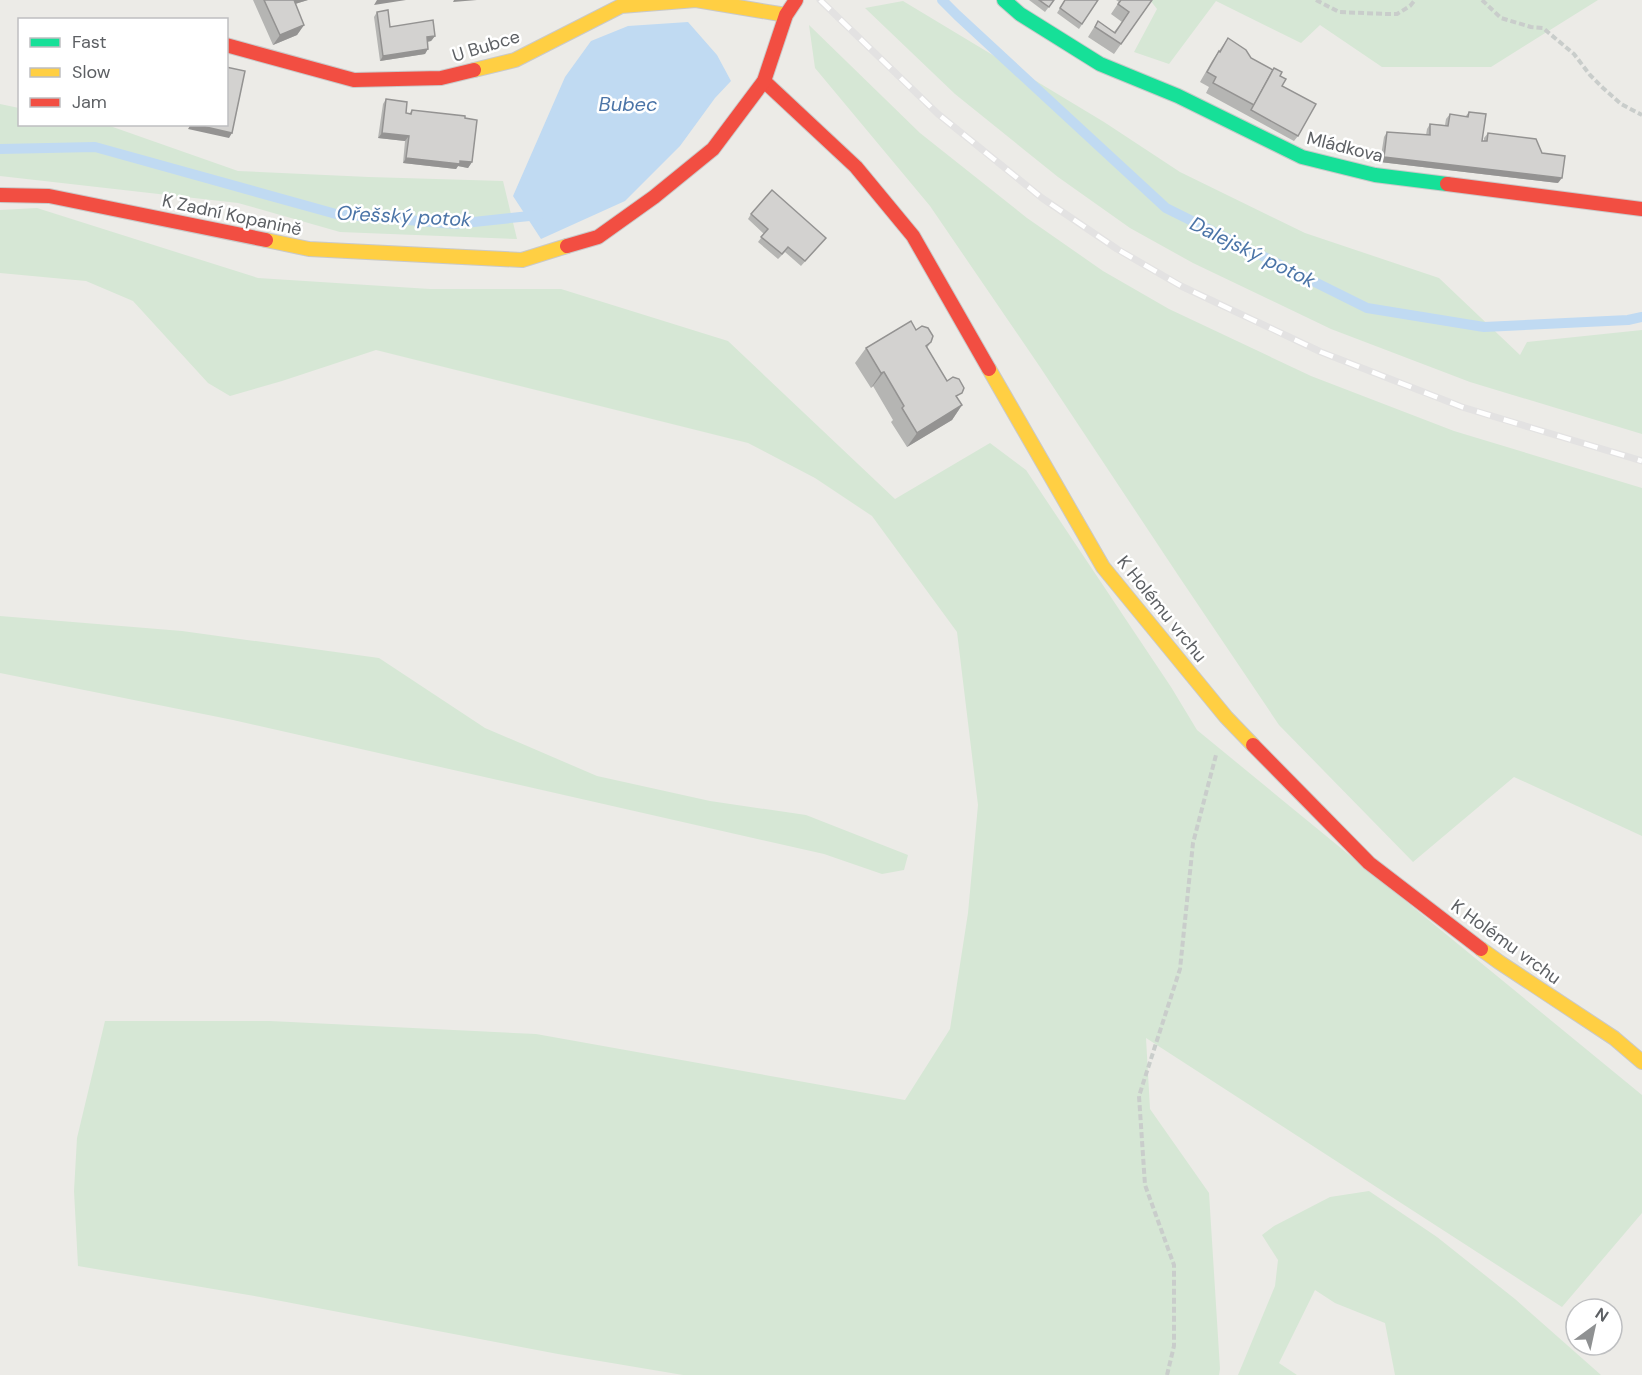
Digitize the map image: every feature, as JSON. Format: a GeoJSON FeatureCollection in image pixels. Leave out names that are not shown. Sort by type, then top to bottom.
{"type":"FeatureCollection","features":[{"type":"Feature","properties":{"kind":"street","name":"U Bubce"},"geometry":{"type":"LineString","coordinates":[[228,46],[354,80],[441,78],[515,60],[621,6],[696,0],[786,15]]}},
{"type":"Feature","properties":{"kind":"street","name":"K Zadní Kopanině"},"geometry":{"type":"LineString","coordinates":[[0,195],[49,196],[309,249],[522,260],[598,237],[654,197],[713,148],[764,81],[786,15],[796,0]]}},
{"type":"Feature","properties":{"kind":"street","name":"Mládkova"},"geometry":{"type":"LineString","coordinates":[[1004,0],[1020,14],[1100,64],[1178,96],[1302,157],[1375,175],[1642,209]]}},
{"type":"Feature","properties":{"kind":"street","name":"K Holému vrchu"},"geometry":{"type":"LineString","coordinates":[[764,81],[856,167],[913,236],[1103,567],[1226,717],[1369,863],[1499,962],[1614,1038],[1642,1062]]}},
{"type":"Feature","properties":{"kind":"path"},"geometry":{"type":"LineString","coordinates":[[1316,0],[1340,12],[1386,14],[1397,14],[1415,0]]}},
{"type":"Feature","properties":{"kind":"path"},"geometry":{"type":"LineString","coordinates":[[1482,0],[1501,18],[1543,28],[1574,54],[1603,88],[1621,104],[1642,116]]}},
{"type":"Feature","properties":{"kind":"path"},"geometry":{"type":"LineString","coordinates":[[1167,1375],[1174,1346],[1174,1264],[1145,1185],[1139,1096],[1180,969],[1193,843],[1226,717]]}},
{"type":"Feature","properties":{"kind":"green space"},"geometry":{"type":"Polygon","coordinates":[[[1150,0],[1598,0],[1491,67],[1382,67],[1320,25],[1301,43],[1216,1],[1169,64],[1134,52],[1157,9],[1150,0]]]}},
{"type":"Feature","properties":{"kind":"green space"},"geometry":{"type":"Polygon","coordinates":[[[903,1],[1104,122],[1180,172],[1305,233],[1439,278],[1520,355],[1527,342],[1642,330],[1642,434],[1470,382],[1331,329],[1193,263],[1130,228],[1058,177],[955,94],[865,8],[903,1]]]}},
{"type":"Feature","properties":{"kind":"green space"},"geometry":{"type":"Polygon","coordinates":[[[809,25],[920,133],[1027,218],[1103,271],[1169,309],[1311,376],[1454,431],[1642,488],[1642,836],[1514,777],[1413,862],[1279,725],[930,206],[815,68],[809,25]]]}},
{"type":"Feature","properties":{"kind":"green space"},"geometry":{"type":"Polygon","coordinates":[[[0,104],[18,108],[18,126],[110,126],[238,171],[503,181],[517,239],[340,232],[238,203],[0,176],[0,104]]]}},
{"type":"Feature","properties":{"kind":"green space"},"geometry":{"type":"Polygon","coordinates":[[[37,208],[258,278],[430,289],[561,289],[728,341],[895,499],[990,443],[1026,470],[1171,687],[1197,730],[1642,1095],[1642,1213],[1571,1297],[1564,1297],[1562,1307],[1146,1038],[1150,1109],[1209,1193],[1219,1375],[683,1375],[78,1266],[74,1191],[77,1138],[105,1021],[270,1021],[536,1034],[905,1100],[950,1029],[968,913],[978,805],[957,632],[872,516],[815,478],[748,443],[376,350],[230,396],[208,383],[133,301],[86,281],[0,273],[0,210],[37,208]]]}},
{"type":"Feature","properties":{"kind":"green space"},"geometry":{"type":"Polygon","coordinates":[[[0,616],[182,631],[379,658],[485,728],[597,776],[710,801],[806,815],[908,855],[904,870],[882,874],[824,854],[233,720],[0,673],[0,616]]]}},
{"type":"Feature","properties":{"kind":"green space"},"geometry":{"type":"Polygon","coordinates":[[[1369,1191],[1437,1237],[1515,1299],[1564,1342],[1564,1357],[1581,1357],[1601,1375],[1395,1375],[1385,1323],[1335,1303],[1315,1290],[1279,1363],[1297,1375],[1238,1375],[1275,1286],[1278,1260],[1262,1235],[1274,1226],[1330,1197],[1369,1191]]]}},
{"type":"Feature","properties":{"kind":"water","name":"Bubec"},"geometry":{"type":"Polygon","coordinates":[[[688,22],[717,55],[731,81],[715,98],[680,146],[625,201],[541,239],[513,196],[565,77],[591,41],[628,26],[688,22]]]}},
{"type":"Feature","properties":{"kind":"building"},"geometry":{"type":"Polygon","coordinates":[[[264,0],[294,0],[304,25],[280,35],[264,0]]]}},
{"type":"Feature","properties":{"kind":"building"},"geometry":{"type":"Polygon","coordinates":[[[1039,0],[1054,0],[1049,7],[1039,0]]]}},
{"type":"Feature","properties":{"kind":"building"},"geometry":{"type":"Polygon","coordinates":[[[1065,0],[1098,0],[1082,24],[1060,8],[1065,0]]]}},
{"type":"Feature","properties":{"kind":"building"},"geometry":{"type":"Polygon","coordinates":[[[1121,0],[1152,0],[1121,44],[1095,27],[1098,21],[1115,33],[1129,12],[1118,4],[1121,0]]]}},
{"type":"Feature","properties":{"kind":"building"},"geometry":{"type":"Polygon","coordinates":[[[388,10],[390,27],[433,20],[435,36],[427,37],[428,49],[383,56],[377,12],[388,10]]]}},
{"type":"Feature","properties":{"kind":"building"},"geometry":{"type":"Polygon","coordinates":[[[1228,38],[1246,50],[1251,58],[1273,70],[1254,105],[1213,83],[1216,77],[1207,72],[1228,38]]]}},
{"type":"Feature","properties":{"kind":"building"},"geometry":{"type":"Polygon","coordinates":[[[228,67],[245,71],[232,133],[202,126],[228,126],[228,67]]]}},
{"type":"Feature","properties":{"kind":"building"},"geometry":{"type":"Polygon","coordinates":[[[1274,68],[1282,72],[1280,76],[1286,79],[1282,86],[1316,104],[1298,136],[1251,110],[1274,68]]]}},
{"type":"Feature","properties":{"kind":"building"},"geometry":{"type":"Polygon","coordinates":[[[386,99],[407,102],[406,113],[411,114],[412,110],[465,116],[465,118],[477,120],[472,162],[460,161],[460,164],[406,158],[409,136],[382,133],[386,99]]]}},
{"type":"Feature","properties":{"kind":"building"},"geometry":{"type":"Polygon","coordinates":[[[1469,112],[1486,114],[1482,141],[1487,141],[1488,133],[1536,139],[1542,153],[1565,156],[1562,178],[1384,157],[1387,132],[1430,135],[1430,124],[1448,126],[1450,114],[1468,117],[1469,112]]]}},
{"type":"Feature","properties":{"kind":"building"},"geometry":{"type":"Polygon","coordinates":[[[772,190],[826,238],[805,261],[788,247],[782,254],[761,237],[768,229],[751,214],[772,190]]]}},
{"type":"Feature","properties":{"kind":"building"},"geometry":{"type":"Polygon","coordinates":[[[911,321],[916,330],[922,326],[928,328],[933,336],[931,342],[926,346],[947,381],[953,377],[959,379],[964,388],[962,393],[956,396],[962,405],[917,433],[884,372],[881,373],[866,348],[911,321]]]}},
{"type":"Feature","properties":{"kind":"waterway","name":"Dalejský potok"},"geometry":{"type":"LineString","coordinates":[[942,0],[1166,208],[1367,308],[1484,327],[1628,320],[1642,317]]}},
{"type":"Feature","properties":{"kind":"waterway","name":"Ořešský potok"},"geometry":{"type":"LineString","coordinates":[[0,149],[95,147],[336,214],[455,224],[539,215]]}},
{"type":"Feature","properties":{"kind":"railway"},"geometry":{"type":"LineString","coordinates":[[820,0],[938,114],[1042,198],[1117,249],[1181,286],[1321,352],[1462,407],[1642,461]]}},
{"type":"Feature","properties":{"kind":"traffic: fast"},"geometry":{"type":"LineString","coordinates":[[1004,0],[1020,14],[1100,64],[1178,96],[1302,157],[1375,175],[1447,184]]}},
{"type":"Feature","properties":{"kind":"traffic: slow"},"geometry":{"type":"LineString","coordinates":[[474,70],[515,60],[621,6],[696,0],[786,15]]}},
{"type":"Feature","properties":{"kind":"traffic: slow"},"geometry":{"type":"LineString","coordinates":[[266,240],[309,249],[522,260],[567,246]]}},
{"type":"Feature","properties":{"kind":"traffic: slow"},"geometry":{"type":"LineString","coordinates":[[989,369],[1103,567],[1226,717],[1253,745]]}},
{"type":"Feature","properties":{"kind":"traffic: slow"},"geometry":{"type":"LineString","coordinates":[[1481,949],[1614,1038],[1642,1062]]}},
{"type":"Feature","properties":{"kind":"traffic: jam"},"geometry":{"type":"LineString","coordinates":[[567,246],[598,237],[654,197],[713,149],[764,81],[786,15],[796,0]]}},
{"type":"Feature","properties":{"kind":"traffic: jam"},"geometry":{"type":"LineString","coordinates":[[228,46],[354,80],[441,78],[474,70]]}},
{"type":"Feature","properties":{"kind":"traffic: jam"},"geometry":{"type":"LineString","coordinates":[[764,81],[856,167],[913,236],[989,369]]}},
{"type":"Feature","properties":{"kind":"traffic: jam"},"geometry":{"type":"LineString","coordinates":[[1447,184],[1642,209]]}},
{"type":"Feature","properties":{"kind":"traffic: jam"},"geometry":{"type":"LineString","coordinates":[[0,195],[49,196],[266,240]]}},
{"type":"Feature","properties":{"kind":"traffic: jam"},"geometry":{"type":"LineString","coordinates":[[1253,745],[1369,863],[1481,949]]}}]}
